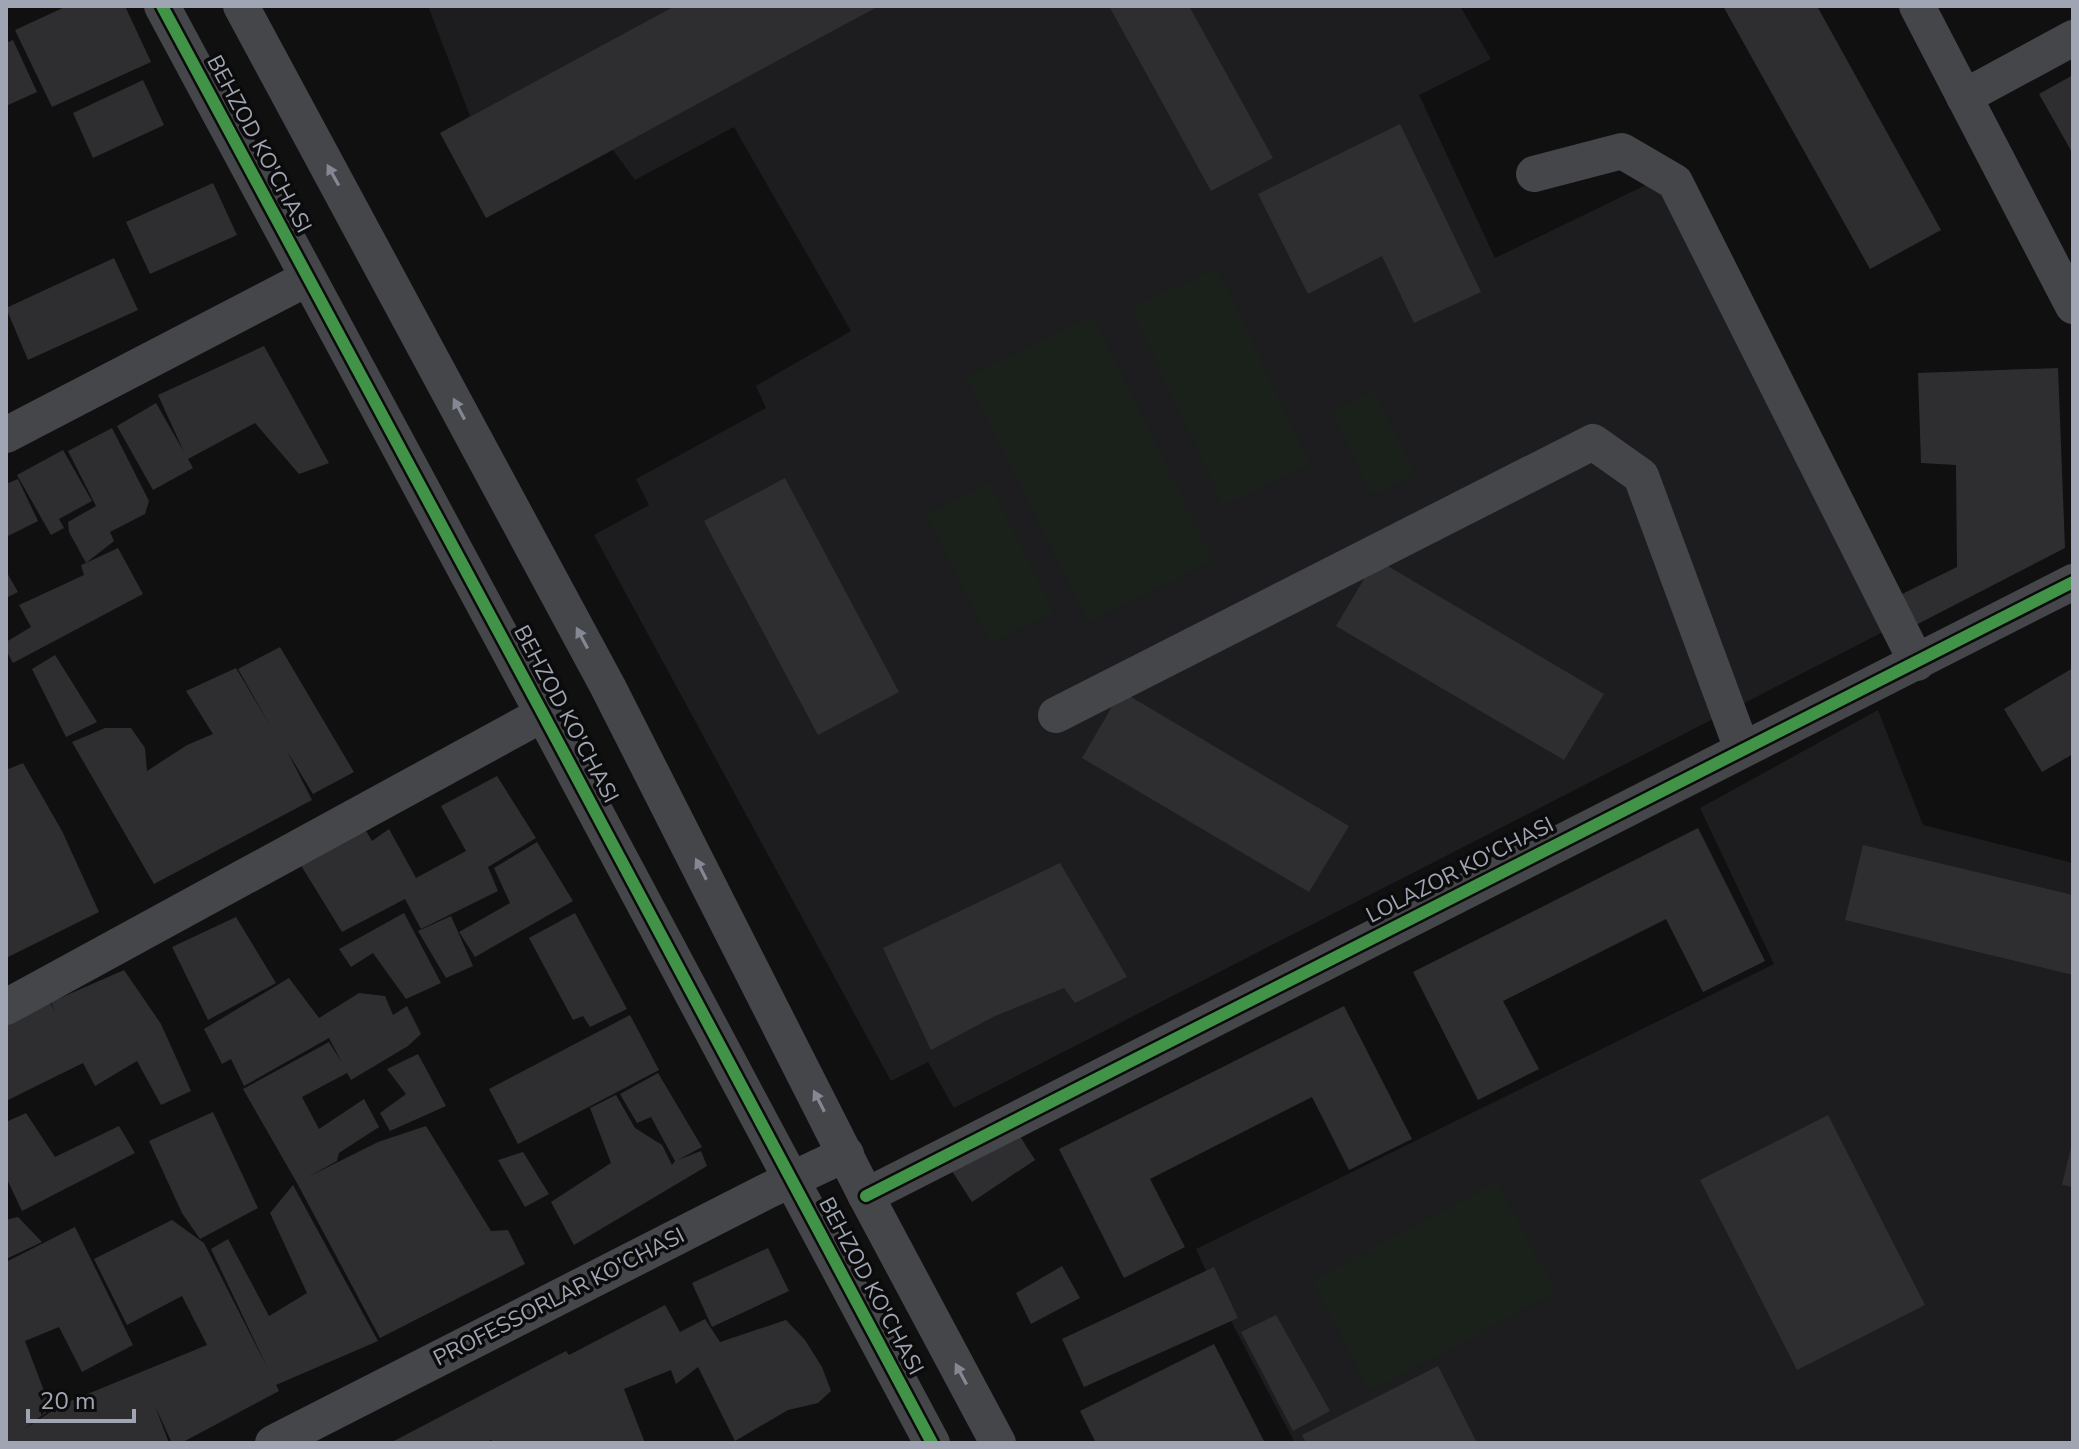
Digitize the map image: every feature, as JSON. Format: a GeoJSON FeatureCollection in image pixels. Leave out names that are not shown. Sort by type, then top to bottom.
{"type":"FeatureCollection","features":[{"type":"Feature","properties":{"kind":"street","name":"BEHZOD KO'CHASI"},"geometry":{"type":"LineString","coordinates":[[162,6],[932,1443]]}},
{"type":"Feature","properties":{"kind":"street","name":"BEHZOD KO'CHASI"},"geometry":{"type":"LineString","coordinates":[[241,6],[608,687],[866,1196],[998,1443]]}},
{"type":"Feature","properties":{"kind":"street"},"geometry":{"type":"LineString","coordinates":[[1917,6],[2073,306]]}},
{"type":"Feature","properties":{"kind":"street"},"geometry":{"type":"LineString","coordinates":[[1964,97],[2073,38]]}},
{"type":"Feature","properties":{"kind":"street"},"geometry":{"type":"LineString","coordinates":[[1534,174],[1622,151],[1675,182],[1917,663]]}},
{"type":"Feature","properties":{"kind":"street"},"geometry":{"type":"LineString","coordinates":[[6,435],[308,278]]}},
{"type":"Feature","properties":{"kind":"street"},"geometry":{"type":"LineString","coordinates":[[1056,715],[1593,442],[1641,476],[1742,749]]}},
{"type":"Feature","properties":{"kind":"street","name":"LOLAZOR KO'CHASI"},"geometry":{"type":"LineString","coordinates":[[866,1196],[2073,582]]}},
{"type":"Feature","properties":{"kind":"street"},"geometry":{"type":"LineString","coordinates":[[6,1007],[543,714]]}},
{"type":"Feature","properties":{"kind":"street","name":"PROFESSORLAR KO'CHASI"},"geometry":{"type":"LineString","coordinates":[[273,1443],[791,1179],[846,1154]]}},
{"type":"Feature","properties":{"kind":"shaded area"},"geometry":{"type":"Polygon","coordinates":[[[428,6],[1460,6],[1491,59],[1419,95],[1495,258],[1650,183],[1668,195],[1883,632],[954,1108],[928,1062],[891,1081],[594,535],[649,505],[636,479],[766,408],[756,386],[851,331],[734,127],[635,180],[613,150],[486,218],[440,133],[470,116],[428,6]]]}},
{"type":"Feature","properties":{"kind":"shaded area"},"geometry":{"type":"Polygon","coordinates":[[[1217,268],[1310,464],[1223,505],[1131,308],[1217,268]]]}},
{"type":"Feature","properties":{"kind":"shaded area"},"geometry":{"type":"Polygon","coordinates":[[[1093,316],[1213,561],[1088,622],[967,377],[1093,316]]]}},
{"type":"Feature","properties":{"kind":"shaded area"},"geometry":{"type":"Polygon","coordinates":[[[1374,391],[1414,475],[1372,495],[1332,412],[1374,391]]]}},
{"type":"Feature","properties":{"kind":"shaded area"},"geometry":{"type":"Polygon","coordinates":[[[990,483],[1054,612],[991,643],[926,514],[990,483]]]}},
{"type":"Feature","properties":{"kind":"shaded area"},"geometry":{"type":"Polygon","coordinates":[[[1878,710],[1923,825],[2073,863],[2073,1443],[1295,1443],[1231,1321],[1238,1318],[1206,1271],[1196,1249],[1774,964],[1700,808],[1878,710]]]}},
{"type":"Feature","properties":{"kind":"shaded area"},"geometry":{"type":"Polygon","coordinates":[[[1497,1182],[1556,1292],[1370,1391],[1312,1281],[1497,1182]]]}},
{"type":"Feature","properties":{"kind":"building"},"geometry":{"type":"Polygon","coordinates":[[[67,6],[125,6],[151,62],[52,107],[15,30],[67,6]]]}},
{"type":"Feature","properties":{"kind":"building"},"geometry":{"type":"Polygon","coordinates":[[[675,6],[879,6],[486,218],[440,133],[675,6]]]}},
{"type":"Feature","properties":{"kind":"building"},"geometry":{"type":"Polygon","coordinates":[[[1109,6],[1189,6],[1273,158],[1211,191],[1109,6]]]}},
{"type":"Feature","properties":{"kind":"building"},"geometry":{"type":"Polygon","coordinates":[[[1723,6],[1817,6],[1941,230],[1870,269],[1723,6]]]}},
{"type":"Feature","properties":{"kind":"building"},"geometry":{"type":"Polygon","coordinates":[[[13,40],[37,92],[6,106],[6,43],[13,40]]]}},
{"type":"Feature","properties":{"kind":"building"},"geometry":{"type":"Polygon","coordinates":[[[2073,75],[2073,154],[2039,94],[2073,75]]]}},
{"type":"Feature","properties":{"kind":"building"},"geometry":{"type":"Polygon","coordinates":[[[143,80],[164,125],[93,158],[73,113],[143,80]]]}},
{"type":"Feature","properties":{"kind":"building"},"geometry":{"type":"Polygon","coordinates":[[[1400,124],[1481,292],[1414,323],[1382,256],[1308,294],[1258,194],[1400,124]]]}},
{"type":"Feature","properties":{"kind":"building"},"geometry":{"type":"Polygon","coordinates":[[[213,183],[237,235],[150,274],[126,222],[213,183]]]}},
{"type":"Feature","properties":{"kind":"building"},"geometry":{"type":"Polygon","coordinates":[[[114,258],[138,310],[28,360],[6,308],[114,258]]]}},
{"type":"Feature","properties":{"kind":"building"},"geometry":{"type":"Polygon","coordinates":[[[264,346],[329,463],[299,474],[255,423],[188,459],[193,468],[153,490],[117,426],[156,403],[184,452],[158,395],[264,346]]]}},
{"type":"Feature","properties":{"kind":"building"},"geometry":{"type":"Polygon","coordinates":[[[2058,368],[2065,548],[1912,627],[1898,596],[1957,567],[1956,465],[1921,463],[1918,373],[2058,368]]]}},
{"type":"Feature","properties":{"kind":"building"},"geometry":{"type":"Polygon","coordinates":[[[112,428],[149,501],[145,514],[110,532],[114,541],[86,563],[69,532],[68,522],[96,506],[68,451],[112,428]]]}},
{"type":"Feature","properties":{"kind":"building"},"geometry":{"type":"Polygon","coordinates":[[[63,450],[92,501],[59,519],[64,528],[51,535],[17,475],[63,450]]]}},
{"type":"Feature","properties":{"kind":"building"},"geometry":{"type":"Polygon","coordinates":[[[785,478],[899,692],[818,735],[704,521],[785,478]]]}},
{"type":"Feature","properties":{"kind":"building"},"geometry":{"type":"Polygon","coordinates":[[[18,479],[38,521],[6,537],[6,484],[18,479]]]}},
{"type":"Feature","properties":{"kind":"building"},"geometry":{"type":"Polygon","coordinates":[[[118,548],[143,594],[13,663],[6,650],[6,642],[31,627],[19,605],[84,575],[81,565],[118,548]]]}},
{"type":"Feature","properties":{"kind":"building"},"geometry":{"type":"Polygon","coordinates":[[[1376,559],[1604,694],[1564,760],[1336,626],[1376,559]]]}},
{"type":"Feature","properties":{"kind":"building"},"geometry":{"type":"Polygon","coordinates":[[[6,571],[18,592],[6,598],[6,571]]]}},
{"type":"Feature","properties":{"kind":"building"},"geometry":{"type":"Polygon","coordinates":[[[280,647],[354,772],[313,794],[287,751],[312,800],[154,884],[72,742],[105,728],[131,728],[145,748],[147,771],[187,745],[213,734],[186,691],[236,668],[272,729],[238,669],[280,647]]]}},
{"type":"Feature","properties":{"kind":"building"},"geometry":{"type":"Polygon","coordinates":[[[55,655],[97,722],[66,737],[32,669],[55,655]]]}},
{"type":"Feature","properties":{"kind":"building"},"geometry":{"type":"Polygon","coordinates":[[[2073,668],[2073,754],[2042,772],[2004,709],[2073,668]]]}},
{"type":"Feature","properties":{"kind":"building"},"geometry":{"type":"Polygon","coordinates":[[[1121,691],[1349,826],[1309,892],[1082,758],[1121,691]]]}},
{"type":"Feature","properties":{"kind":"building"},"geometry":{"type":"Polygon","coordinates":[[[23,763],[62,831],[99,912],[6,958],[6,770],[23,763]]]}},
{"type":"Feature","properties":{"kind":"building"},"geometry":{"type":"Polygon","coordinates":[[[497,776],[536,838],[488,867],[498,891],[421,929],[405,899],[342,932],[297,859],[362,824],[372,841],[389,829],[416,878],[466,851],[441,806],[497,776]]]}},
{"type":"Feature","properties":{"kind":"building"},"geometry":{"type":"Polygon","coordinates":[[[1698,828],[1765,961],[1703,992],[1666,919],[1503,1001],[1539,1069],[1478,1100],[1413,972],[1698,828]]]}},
{"type":"Feature","properties":{"kind":"building"},"geometry":{"type":"Polygon","coordinates":[[[537,842],[573,901],[475,957],[459,932],[510,903],[494,868],[537,842]]]}},
{"type":"Feature","properties":{"kind":"building"},"geometry":{"type":"Polygon","coordinates":[[[1863,845],[2073,895],[2073,975],[1845,920],[1863,845]]]}},
{"type":"Feature","properties":{"kind":"building"},"geometry":{"type":"Polygon","coordinates":[[[1060,863],[1127,977],[1075,1003],[1064,988],[995,1016],[931,1050],[883,948],[1060,863]]]}},
{"type":"Feature","properties":{"kind":"building"},"geometry":{"type":"Polygon","coordinates":[[[404,913],[441,983],[406,999],[373,953],[351,967],[339,949],[404,913]]]}},
{"type":"Feature","properties":{"kind":"building"},"geometry":{"type":"Polygon","coordinates":[[[575,913],[627,1009],[590,1027],[583,1016],[573,1020],[529,938],[575,913]]]}},
{"type":"Feature","properties":{"kind":"building"},"geometry":{"type":"Polygon","coordinates":[[[451,916],[473,966],[446,978],[418,931],[451,916]]]}},
{"type":"Feature","properties":{"kind":"building"},"geometry":{"type":"Polygon","coordinates":[[[236,917],[276,983],[208,1020],[172,947],[236,917]]]}},
{"type":"Feature","properties":{"kind":"building"},"geometry":{"type":"Polygon","coordinates":[[[124,970],[161,1024],[191,1091],[161,1105],[137,1061],[95,1086],[83,1063],[6,1101],[6,1023],[50,1002],[55,1012],[51,1002],[124,970]]]}},
{"type":"Feature","properties":{"kind":"building"},"geometry":{"type":"Polygon","coordinates":[[[289,978],[319,1018],[359,993],[385,996],[393,1015],[407,1006],[421,1034],[408,1046],[351,1080],[347,1073],[302,1097],[319,1129],[364,1099],[379,1127],[339,1153],[337,1161],[308,1177],[378,1142],[426,1126],[491,1231],[508,1230],[525,1264],[380,1338],[243,1089],[329,1042],[342,1063],[329,1038],[244,1086],[231,1059],[222,1064],[204,1029],[289,978]]]}},
{"type":"Feature","properties":{"kind":"building"},"geometry":{"type":"Polygon","coordinates":[[[1344,1006],[1412,1139],[1349,1170],[1312,1097],[1150,1179],[1185,1247],[1124,1278],[1059,1149],[1344,1006]]]}},
{"type":"Feature","properties":{"kind":"building"},"geometry":{"type":"Polygon","coordinates":[[[630,1015],[659,1070],[518,1144],[489,1089],[630,1015]]]}},
{"type":"Feature","properties":{"kind":"building"},"geometry":{"type":"Polygon","coordinates":[[[418,1054],[446,1106],[390,1131],[380,1113],[406,1094],[387,1069],[418,1054]]]}},
{"type":"Feature","properties":{"kind":"building"},"geometry":{"type":"Polygon","coordinates":[[[658,1073],[702,1147],[678,1160],[701,1151],[707,1166],[574,1245],[551,1202],[611,1163],[590,1108],[616,1095],[635,1128],[662,1145],[672,1165],[675,1161],[651,1117],[637,1123],[620,1094],[658,1073]]]}},
{"type":"Feature","properties":{"kind":"building"},"geometry":{"type":"Polygon","coordinates":[[[213,1112],[258,1208],[200,1239],[182,1213],[149,1141],[213,1112]]]}},
{"type":"Feature","properties":{"kind":"building"},"geometry":{"type":"Polygon","coordinates":[[[26,1113],[55,1157],[119,1126],[135,1153],[22,1211],[6,1177],[6,1122],[26,1113]]]}},
{"type":"Feature","properties":{"kind":"building"},"geometry":{"type":"Polygon","coordinates":[[[1828,1115],[1925,1305],[1797,1370],[1700,1180],[1828,1115]]]}},
{"type":"Feature","properties":{"kind":"building"},"geometry":{"type":"Polygon","coordinates":[[[1016,1130],[1035,1160],[972,1202],[948,1165],[1016,1130]]]}},
{"type":"Feature","properties":{"kind":"building"},"geometry":{"type":"Polygon","coordinates":[[[2073,1143],[2073,1187],[2062,1185],[2073,1143]]]}},
{"type":"Feature","properties":{"kind":"building"},"geometry":{"type":"Polygon","coordinates":[[[523,1152],[549,1194],[525,1207],[498,1160],[523,1152]]]}},
{"type":"Feature","properties":{"kind":"building"},"geometry":{"type":"Polygon","coordinates":[[[293,1185],[378,1341],[276,1385],[279,1391],[181,1443],[172,1443],[155,1406],[169,1443],[6,1443],[6,1262],[75,1227],[133,1345],[82,1372],[59,1327],[25,1341],[51,1409],[24,1429],[63,1404],[207,1345],[182,1296],[127,1325],[94,1259],[172,1220],[204,1243],[268,1369],[211,1249],[228,1239],[269,1316],[307,1293],[270,1213],[293,1185]]]}},
{"type":"Feature","properties":{"kind":"building"},"geometry":{"type":"Polygon","coordinates":[[[18,1217],[42,1242],[6,1259],[6,1220],[18,1217]]]}},
{"type":"Feature","properties":{"kind":"building"},"geometry":{"type":"Polygon","coordinates":[[[768,1248],[789,1291],[712,1327],[692,1283],[768,1248]]]}},
{"type":"Feature","properties":{"kind":"building"},"geometry":{"type":"Polygon","coordinates":[[[1062,1266],[1080,1298],[1031,1324],[1016,1293],[1062,1266]]]}},
{"type":"Feature","properties":{"kind":"building"},"geometry":{"type":"Polygon","coordinates":[[[1214,1267],[1238,1318],[1084,1387],[1062,1339],[1214,1267]]]}},
{"type":"Feature","properties":{"kind":"building"},"geometry":{"type":"Polygon","coordinates":[[[665,1305],[680,1332],[705,1319],[720,1342],[786,1320],[805,1340],[822,1367],[831,1391],[818,1403],[788,1410],[735,1441],[698,1367],[676,1384],[671,1370],[624,1389],[645,1443],[493,1443],[491,1440],[485,1443],[390,1443],[566,1351],[569,1355],[665,1305]]]}},
{"type":"Feature","properties":{"kind":"building"},"geometry":{"type":"Polygon","coordinates":[[[1276,1315],[1330,1411],[1293,1431],[1241,1332],[1276,1315]]]}},
{"type":"Feature","properties":{"kind":"building"},"geometry":{"type":"Polygon","coordinates":[[[1214,1344],[1265,1443],[1096,1443],[1080,1411],[1214,1344]]]}},
{"type":"Feature","properties":{"kind":"building"},"geometry":{"type":"Polygon","coordinates":[[[1438,1366],[1477,1443],[1306,1443],[1302,1435],[1438,1366]]]}},
{"type":"Feature","properties":{"kind":"cycle path"},"geometry":{"type":"LineString","coordinates":[[162,6],[932,1443]]}},
{"type":"Feature","properties":{"kind":"cycle path"},"geometry":{"type":"LineString","coordinates":[[866,1196],[2073,582]]}}]}
